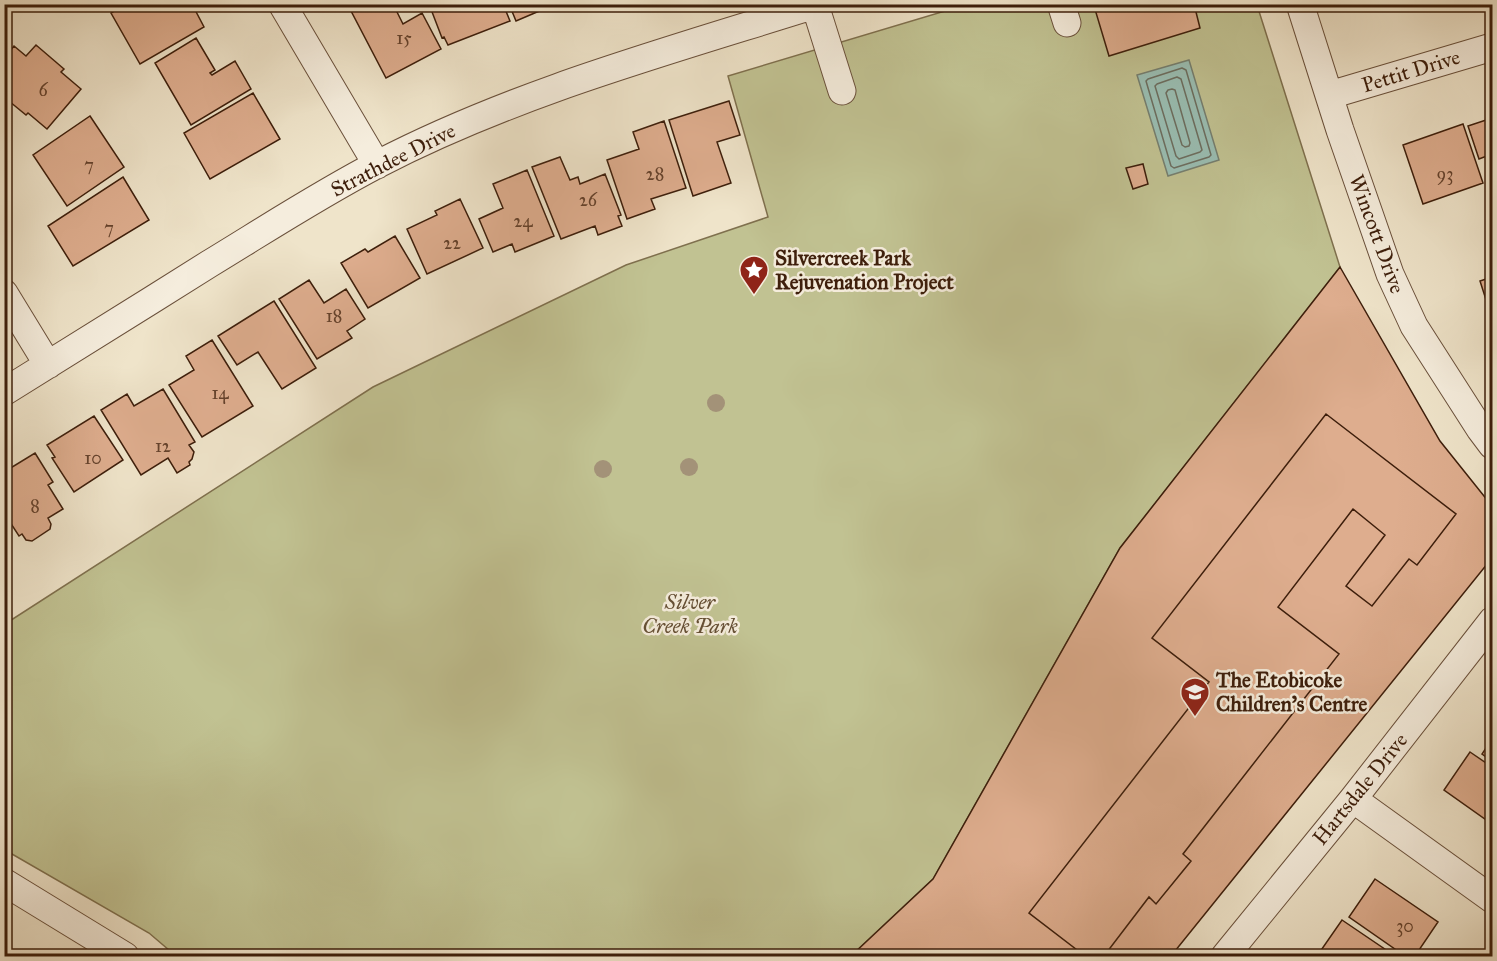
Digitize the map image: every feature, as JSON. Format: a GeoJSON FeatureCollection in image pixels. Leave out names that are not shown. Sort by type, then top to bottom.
{"type":"FeatureCollection","features":[{"type":"Feature","properties":{"kind":"street"},"geometry":{"type":"LineString","coordinates":[[282,4],[377,165]]}},
{"type":"Feature","properties":{"kind":"street","name":"Wincott Drive"},"geometry":{"type":"LineString","coordinates":[[1300,4],[1390,274],[1414,326],[1492,445]]}},
{"type":"Feature","properties":{"kind":"street"},"geometry":{"type":"LineString","coordinates":[[816,5],[842,91]]}},
{"type":"Feature","properties":{"kind":"street","name":"Strathdee Drive"},"geometry":{"type":"LineString","coordinates":[[4,392],[295,211],[377,165],[499,109],[610,69],[816,5]]}},
{"type":"Feature","properties":{"kind":"street","name":"Pettit Drive"},"geometry":{"type":"LineString","coordinates":[[1329,95],[1492,47]]}},
{"type":"Feature","properties":{"kind":"street"},"geometry":{"type":"LineString","coordinates":[[4,293],[48,365]]}},
{"type":"Feature","properties":{"kind":"street","name":"Hartsdale Drive"},"geometry":{"type":"LineString","coordinates":[[1225,957],[1353,799],[1492,621]]}},
{"type":"Feature","properties":{"kind":"street"},"geometry":{"type":"LineString","coordinates":[[1353,799],[1492,899]]}},
{"type":"Feature","properties":{"kind":"street"},"geometry":{"type":"LineString","coordinates":[[4,882],[125,957]]}},
{"type":"Feature","properties":{"kind":"green space","name":"Silver Creek Park"},"geometry":{"type":"Polygon","coordinates":[[[965,5],[1257,5],[1340,267],[1120,548],[933,879],[851,956],[176,956],[149,933],[5,850],[5,624],[373,387],[626,265],[768,217],[728,76],[965,5]]]}},
{"type":"Feature","properties":{"kind":"water"},"geometry":{"type":"Polygon","coordinates":[[[1189,60],[1219,160],[1168,176],[1137,75],[1189,60]]]}},
{"type":"Feature","properties":{"kind":"building"},"geometry":{"type":"Polygon","coordinates":[[[126,4],[195,4],[193,6],[204,27],[140,64],[111,13],[126,4]]]}},
{"type":"Feature","properties":{"kind":"building"},"geometry":{"type":"Polygon","coordinates":[[[359,4],[393,4],[403,24],[422,13],[441,49],[386,78],[350,9],[359,4]]]}},
{"type":"Feature","properties":{"kind":"building"},"geometry":{"type":"Polygon","coordinates":[[[429,4],[503,4],[510,21],[448,45],[444,37],[442,38],[429,4]]]}},
{"type":"Feature","properties":{"kind":"building"},"geometry":{"type":"Polygon","coordinates":[[[509,4],[542,4],[544,9],[516,21],[509,4]]]}},
{"type":"Feature","properties":{"kind":"building"},"geometry":{"type":"Polygon","coordinates":[[[1098,4],[1194,4],[1200,28],[1109,56],[1094,6],[1098,4]]]}},
{"type":"Feature","properties":{"kind":"building"},"geometry":{"type":"Polygon","coordinates":[[[196,38],[215,70],[210,73],[212,75],[235,61],[251,89],[191,125],[155,63],[196,38]]]}},
{"type":"Feature","properties":{"kind":"building"},"geometry":{"type":"Polygon","coordinates":[[[36,45],[64,69],[61,72],[81,89],[47,129],[4,97],[4,58],[14,46],[26,56],[36,45]]]}},
{"type":"Feature","properties":{"kind":"building"},"geometry":{"type":"Polygon","coordinates":[[[253,93],[280,139],[210,179],[184,133],[253,93]]]}},
{"type":"Feature","properties":{"kind":"building"},"geometry":{"type":"Polygon","coordinates":[[[729,101],[740,135],[717,142],[731,183],[693,196],[669,120],[729,101]]]}},
{"type":"Feature","properties":{"kind":"building"},"geometry":{"type":"Polygon","coordinates":[[[90,116],[124,167],[67,206],[33,155],[90,116]]]}},
{"type":"Feature","properties":{"kind":"building"},"geometry":{"type":"Polygon","coordinates":[[[1492,118],[1492,154],[1479,159],[1468,126],[1492,118]]]}},
{"type":"Feature","properties":{"kind":"building"},"geometry":{"type":"Polygon","coordinates":[[[664,121],[686,188],[651,199],[655,209],[627,219],[607,160],[639,149],[633,132],[664,121]]]}},
{"type":"Feature","properties":{"kind":"building"},"geometry":{"type":"Polygon","coordinates":[[[1463,124],[1483,183],[1423,204],[1403,145],[1463,124]]]}},
{"type":"Feature","properties":{"kind":"building"},"geometry":{"type":"Polygon","coordinates":[[[560,157],[570,180],[578,177],[580,184],[605,174],[621,215],[618,216],[622,226],[598,235],[595,226],[561,239],[532,167],[560,157]]]}},
{"type":"Feature","properties":{"kind":"building"},"geometry":{"type":"Polygon","coordinates":[[[1143,164],[1148,184],[1133,189],[1126,168],[1143,164]]]}},
{"type":"Feature","properties":{"kind":"building"},"geometry":{"type":"Polygon","coordinates":[[[527,170],[554,236],[515,252],[512,244],[493,252],[479,219],[503,208],[493,184],[527,170]]]}},
{"type":"Feature","properties":{"kind":"building"},"geometry":{"type":"Polygon","coordinates":[[[123,177],[149,220],[73,266],[48,226],[123,177]]]}},
{"type":"Feature","properties":{"kind":"building"},"geometry":{"type":"Polygon","coordinates":[[[460,199],[483,248],[427,274],[407,229],[437,215],[435,211],[460,199]]]}},
{"type":"Feature","properties":{"kind":"building"},"geometry":{"type":"Polygon","coordinates":[[[395,236],[420,278],[368,308],[341,263],[365,249],[368,252],[395,236]]]}},
{"type":"Feature","properties":{"kind":"building","name":"The Etobicoke Children's Centre"},"geometry":{"type":"Polygon","coordinates":[[[1340,267],[1440,441],[1492,506],[1492,558],[1171,956],[851,956],[933,879],[1120,548],[1340,267]]]}},
{"type":"Feature","properties":{"kind":"building"},"geometry":{"type":"Polygon","coordinates":[[[1492,277],[1492,304],[1488,306],[1480,281],[1492,277]]]}},
{"type":"Feature","properties":{"kind":"building"},"geometry":{"type":"Polygon","coordinates":[[[309,280],[324,303],[346,289],[365,319],[347,331],[352,338],[317,359],[279,299],[309,280]]]}},
{"type":"Feature","properties":{"kind":"building"},"geometry":{"type":"Polygon","coordinates":[[[274,301],[316,368],[282,389],[258,352],[237,365],[218,336],[274,301]]]}},
{"type":"Feature","properties":{"kind":"building"},"geometry":{"type":"Polygon","coordinates":[[[212,340],[253,406],[202,437],[169,385],[194,370],[186,356],[212,340]]]}},
{"type":"Feature","properties":{"kind":"building"},"geometry":{"type":"Polygon","coordinates":[[[163,389],[195,442],[189,445],[194,452],[189,462],[190,465],[177,473],[168,458],[141,475],[101,410],[127,394],[134,406],[163,389]]]}},
{"type":"Feature","properties":{"kind":"building"},"geometry":{"type":"Polygon","coordinates":[[[1326,414],[1456,514],[1417,565],[1409,559],[1372,606],[1346,586],[1385,535],[1353,509],[1278,607],[1339,654],[1183,854],[1191,861],[1156,904],[1149,897],[1104,956],[1085,956],[1029,913],[1209,682],[1152,638],[1326,414]]]}},
{"type":"Feature","properties":{"kind":"building"},"geometry":{"type":"Polygon","coordinates":[[[94,416],[123,460],[74,492],[52,458],[55,457],[47,445],[94,416]]]}},
{"type":"Feature","properties":{"kind":"building"},"geometry":{"type":"Polygon","coordinates":[[[35,453],[53,482],[48,485],[63,509],[48,518],[51,524],[50,529],[32,541],[26,540],[22,534],[19,536],[4,513],[4,472],[35,453]]]}},
{"type":"Feature","properties":{"kind":"building"},"geometry":{"type":"Polygon","coordinates":[[[1492,739],[1492,761],[1482,754],[1492,739]]]}},
{"type":"Feature","properties":{"kind":"building"},"geometry":{"type":"Polygon","coordinates":[[[1470,752],[1492,767],[1492,824],[1444,790],[1470,752]]]}},
{"type":"Feature","properties":{"kind":"building"},"geometry":{"type":"Polygon","coordinates":[[[1375,879],[1438,922],[1415,956],[1405,956],[1349,917],[1375,879]]]}},
{"type":"Feature","properties":{"kind":"building"},"geometry":{"type":"Polygon","coordinates":[[[1342,920],[1395,956],[1317,956],[1342,920]]]}},
{"type":"Feature","properties":{"kind":"place","name":"Silvercreek Park Rejuvenation Project"},"geometry":{"type":"Point","coordinates":[754,296]}},
{"type":"Feature","properties":{"kind":"place","name":"The Etobicoke Children's Centre"},"geometry":{"type":"Point","coordinates":[1195,718]}}]}
